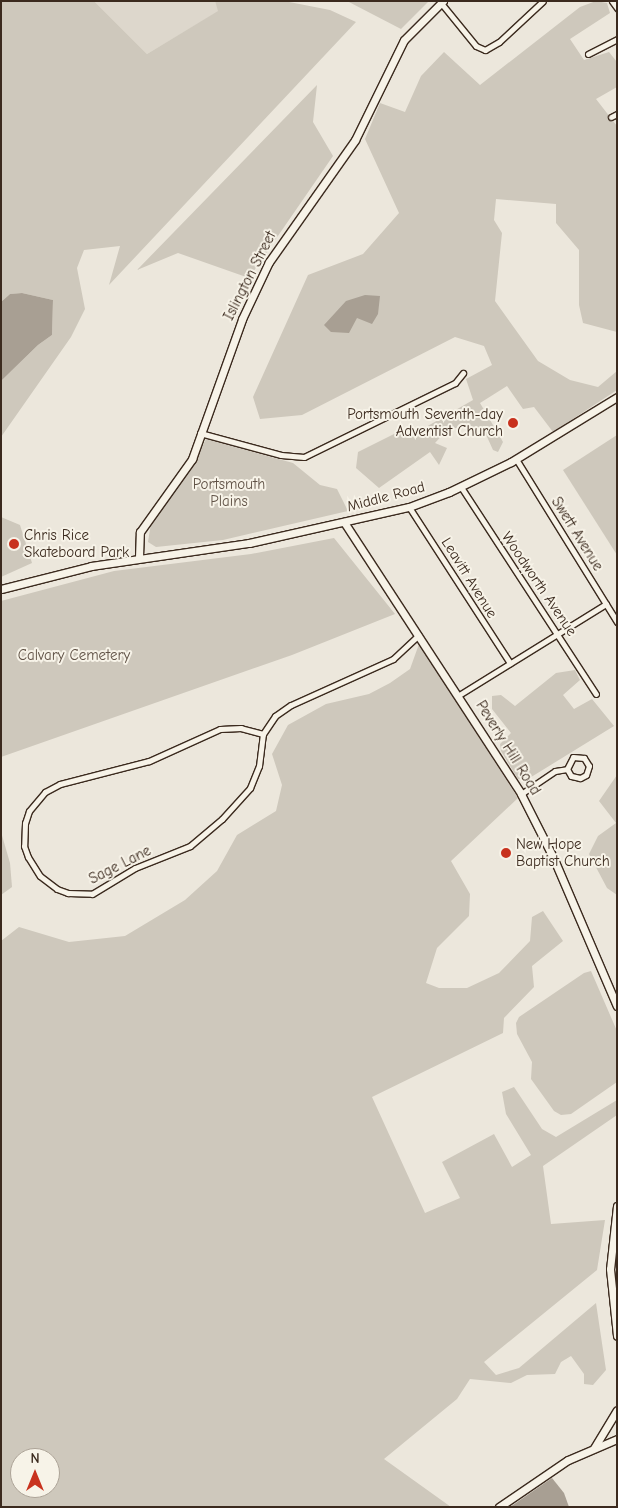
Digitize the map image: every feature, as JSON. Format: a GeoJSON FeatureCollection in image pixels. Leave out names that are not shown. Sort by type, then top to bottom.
{"type":"FeatureCollection","features":[{"type":"Feature","properties":{"kind":"street"},"geometry":{"type":"LineString","coordinates":[[442,2],[476,46],[484,50],[499,42],[543,1]]}},
{"type":"Feature","properties":{"kind":"street"},"geometry":{"type":"LineString","coordinates":[[612,1],[617,8]]}},
{"type":"Feature","properties":{"kind":"street","name":"Islington Street"},"geometry":{"type":"LineString","coordinates":[[139,558],[138,542],[143,527],[187,468],[242,319],[269,262],[355,140],[404,40],[442,2]]}},
{"type":"Feature","properties":{"kind":"street"},"geometry":{"type":"LineString","coordinates":[[588,54],[617,39]]}},
{"type":"Feature","properties":{"kind":"street"},"geometry":{"type":"LineString","coordinates":[[611,117],[617,114]]}},
{"type":"Feature","properties":{"kind":"street"},"geometry":{"type":"LineString","coordinates":[[200,433],[298,458],[455,383],[463,373]]}},
{"type":"Feature","properties":{"kind":"street","name":"Middle Road"},"geometry":{"type":"LineString","coordinates":[[1,589],[70,571],[139,558],[249,542],[409,507],[461,487],[516,459],[617,397]]}},
{"type":"Feature","properties":{"kind":"street","name":"Swett Avenue"},"geometry":{"type":"LineString","coordinates":[[516,459],[617,622]]}},
{"type":"Feature","properties":{"kind":"street","name":"Woodworth Avenue"},"geometry":{"type":"LineString","coordinates":[[461,487],[596,694]]}},
{"type":"Feature","properties":{"kind":"street","name":"Leavitt Avenue"},"geometry":{"type":"LineString","coordinates":[[409,507],[510,663]]}},
{"type":"Feature","properties":{"kind":"street","name":"Peverly Hill Road"},"geometry":{"type":"LineString","coordinates":[[344,522],[459,695],[521,794],[553,857],[614,989],[617,1006]]}},
{"type":"Feature","properties":{"kind":"street"},"geometry":{"type":"LineString","coordinates":[[459,695],[556,632],[606,604]]}},
{"type":"Feature","properties":{"kind":"street"},"geometry":{"type":"LineString","coordinates":[[263,734],[282,710],[393,659],[419,635]]}},
{"type":"Feature","properties":{"kind":"street","name":"Sage Lane"},"geometry":{"type":"LineString","coordinates":[[241,728],[263,734],[259,766],[250,788],[222,819],[190,846],[135,868],[92,894],[68,893],[57,889],[40,876],[28,857],[24,846],[25,822],[29,811],[45,792],[60,784],[149,761],[220,729],[241,728]]}},
{"type":"Feature","properties":{"kind":"street"},"geometry":{"type":"LineString","coordinates":[[577,756],[584,758],[589,766],[586,774],[580,778],[571,776],[567,769],[569,760],[577,756]]}},
{"type":"Feature","properties":{"kind":"street"},"geometry":{"type":"LineString","coordinates":[[521,794],[555,772],[567,769]]}},
{"type":"Feature","properties":{"kind":"street"},"geometry":{"type":"LineString","coordinates":[[617,1206],[610,1269],[617,1336]]}},
{"type":"Feature","properties":{"kind":"street"},"geometry":{"type":"LineString","coordinates":[[594,1449],[617,1410]]}},
{"type":"Feature","properties":{"kind":"street"},"geometry":{"type":"LineString","coordinates":[[499,1507],[549,1472],[617,1439]]}},
{"type":"Feature","properties":{"kind":"shaded area"},"geometry":{"type":"Polygon","coordinates":[[[94,1],[215,1],[219,11],[147,54],[94,1]]]}},
{"type":"Feature","properties":{"kind":"shaded area"},"geometry":{"type":"Polygon","coordinates":[[[22,293],[53,300],[52,335],[38,345],[1,381],[1,302],[10,294],[22,293]]]}},
{"type":"Feature","properties":{"kind":"shaded area"},"geometry":{"type":"Polygon","coordinates":[[[365,295],[380,296],[378,314],[372,324],[357,318],[349,333],[331,332],[324,325],[346,301],[365,295]]]}},
{"type":"Feature","properties":{"kind":"shaded area"},"geometry":{"type":"Polygon","coordinates":[[[552,1478],[564,1493],[569,1507],[510,1507],[552,1478]]]}},
{"type":"Feature","properties":{"kind":"green space"},"geometry":{"type":"Polygon","coordinates":[[[1,1],[94,1],[147,54],[218,11],[215,1],[284,1],[330,10],[356,22],[109,285],[120,246],[84,250],[77,268],[85,309],[71,337],[1,437],[1,381],[38,345],[52,335],[53,300],[22,293],[10,294],[1,302],[1,1]]]}},
{"type":"Feature","properties":{"kind":"green space"},"geometry":{"type":"Polygon","coordinates":[[[347,1],[429,1],[401,29],[347,1]]]}},
{"type":"Feature","properties":{"kind":"green space"},"geometry":{"type":"Polygon","coordinates":[[[596,1],[607,3],[610,13],[570,39],[584,60],[609,52],[617,62],[617,87],[596,99],[617,126],[617,332],[583,323],[579,305],[579,250],[556,223],[556,204],[496,199],[494,220],[502,233],[495,301],[538,361],[570,380],[598,387],[617,371],[617,390],[553,432],[534,407],[523,409],[507,386],[480,403],[503,442],[498,452],[493,450],[483,428],[449,428],[435,443],[447,448],[439,465],[430,452],[379,488],[356,468],[358,452],[396,433],[419,431],[473,400],[466,379],[492,365],[484,346],[455,337],[302,415],[260,419],[253,397],[308,275],[363,254],[399,213],[365,139],[380,103],[405,112],[421,76],[444,52],[480,85],[580,7],[596,1]]]}},
{"type":"Feature","properties":{"kind":"green space"},"geometry":{"type":"Polygon","coordinates":[[[317,85],[313,122],[333,156],[249,278],[178,253],[137,270],[317,85]]]}},
{"type":"Feature","properties":{"kind":"green space"},"geometry":{"type":"Polygon","coordinates":[[[617,435],[617,555],[563,470],[617,435]]]}},
{"type":"Feature","properties":{"kind":"green space","name":"Portsmouth Plains"},"geometry":{"type":"Polygon","coordinates":[[[206,439],[293,463],[320,485],[337,489],[348,511],[223,540],[156,547],[148,542],[151,523],[191,469],[206,439]]]}},
{"type":"Feature","properties":{"kind":"green space","name":"Chris Rice Skateboard Park"},"geometry":{"type":"Polygon","coordinates":[[[1,517],[20,525],[32,563],[1,577],[1,517]]]}},
{"type":"Feature","properties":{"kind":"green space","name":"Calvary Cemetery"},"geometry":{"type":"Polygon","coordinates":[[[334,538],[395,614],[292,655],[1,757],[1,601],[114,571],[251,554],[334,538]]]}},
{"type":"Feature","properties":{"kind":"green space"},"geometry":{"type":"Polygon","coordinates":[[[419,644],[518,798],[451,861],[470,894],[469,916],[437,948],[426,983],[439,988],[467,988],[499,973],[530,941],[532,917],[543,911],[563,941],[532,966],[534,987],[504,1018],[503,1033],[372,1097],[425,1213],[460,1198],[442,1162],[494,1134],[512,1167],[531,1155],[506,1114],[502,1092],[514,1087],[542,1129],[556,1137],[617,1100],[617,1115],[543,1166],[551,1224],[605,1220],[597,1270],[484,1362],[496,1375],[519,1368],[596,1303],[606,1370],[593,1385],[584,1384],[584,1374],[571,1356],[561,1362],[555,1374],[527,1375],[511,1383],[470,1379],[457,1399],[384,1459],[451,1507],[1,1507],[1,941],[19,927],[69,942],[125,936],[185,900],[217,871],[237,835],[276,811],[282,785],[272,754],[288,725],[326,704],[369,694],[390,683],[410,669],[419,644]]]}},
{"type":"Feature","properties":{"kind":"green space"},"geometry":{"type":"Polygon","coordinates":[[[575,670],[580,680],[563,695],[574,709],[592,699],[614,726],[528,779],[518,779],[501,751],[500,744],[511,733],[492,709],[492,696],[501,695],[515,706],[556,673],[575,670]]]}},
{"type":"Feature","properties":{"kind":"green space"},"geometry":{"type":"Polygon","coordinates":[[[617,775],[617,895],[607,888],[589,854],[598,836],[616,823],[599,801],[617,775]]]}},
{"type":"Feature","properties":{"kind":"green space"},"geometry":{"type":"Polygon","coordinates":[[[1,832],[10,863],[12,887],[1,895],[1,832]]]}},
{"type":"Feature","properties":{"kind":"green space"},"geometry":{"type":"Polygon","coordinates":[[[591,971],[617,1031],[617,1082],[571,1114],[561,1115],[554,1111],[531,1079],[532,1062],[517,1034],[516,1023],[519,1017],[584,973],[591,971]]]}},
{"type":"Feature","properties":{"kind":"place","name":"Portsmouth Seventh-day Adventist Church"},"geometry":{"type":"Point","coordinates":[513,423]}},
{"type":"Feature","properties":{"kind":"place","name":"Chris Rice Skateboard Park"},"geometry":{"type":"Point","coordinates":[14,544]}},
{"type":"Feature","properties":{"kind":"place","name":"New Hope Baptist Church"},"geometry":{"type":"Point","coordinates":[506,853]}}]}
